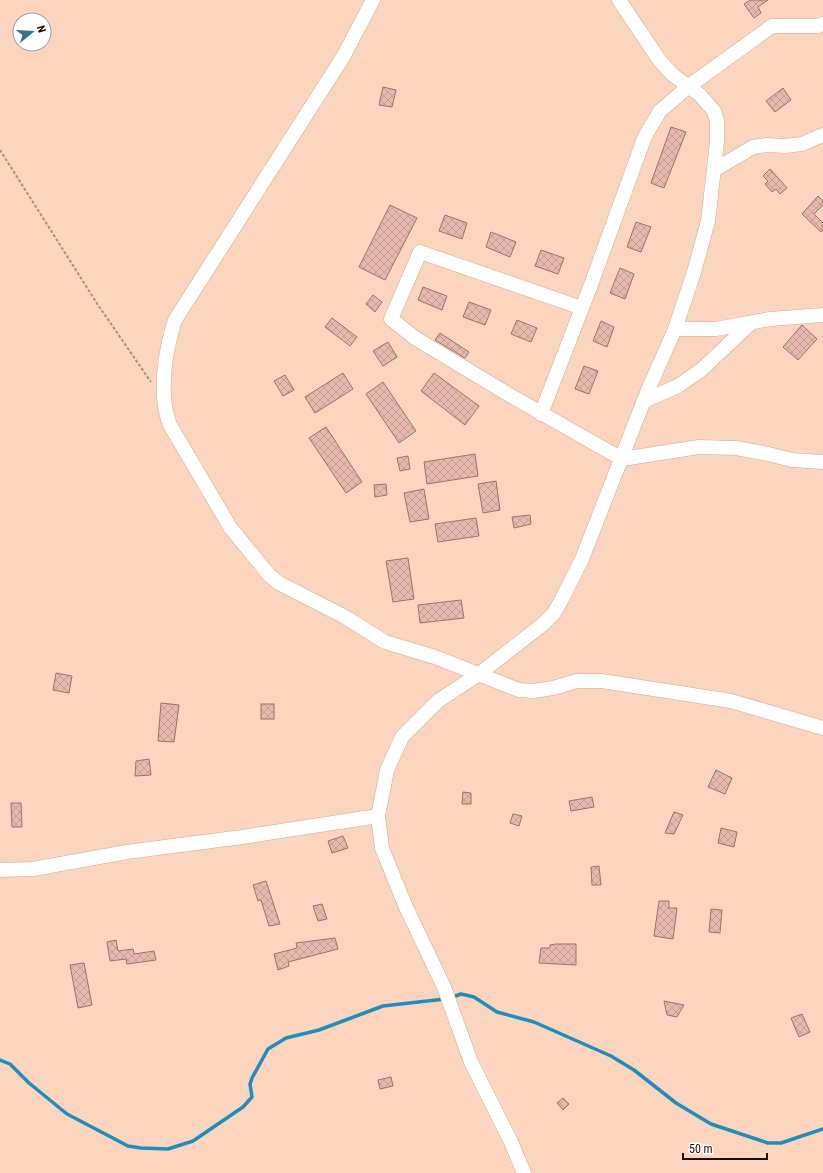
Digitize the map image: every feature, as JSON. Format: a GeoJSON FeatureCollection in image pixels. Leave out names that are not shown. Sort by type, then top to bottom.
{"type":"FeatureCollection","features":[{"type":"Feature","properties":{"kind":"street"},"geometry":{"type":"LineString","coordinates":[[373,0],[343,57],[175,320],[167,345],[164,401],[165,412],[170,425],[230,527],[269,576],[279,583],[347,618],[385,642],[479,674],[519,690],[533,691],[553,688],[577,681],[602,681],[731,701],[823,728]]}},
{"type":"Feature","properties":{"kind":"street"},"geometry":{"type":"LineString","coordinates":[[524,1173],[511,1142],[472,1062],[444,987],[405,905],[382,848],[378,816],[386,770],[402,737],[438,701],[479,674],[542,625],[554,613],[582,559],[644,400],[675,329],[694,272],[708,221],[714,170],[717,121],[714,112],[700,95],[673,75],[660,61],[619,0]]}},
{"type":"Feature","properties":{"kind":"street"},"geometry":{"type":"LineString","coordinates":[[542,414],[645,136],[660,111],[689,86],[772,26],[817,26],[823,24]]}},
{"type":"Feature","properties":{"kind":"street"},"geometry":{"type":"LineString","coordinates":[[714,170],[754,147],[802,144],[823,135]]}},
{"type":"Feature","properties":{"kind":"street"},"geometry":{"type":"LineString","coordinates":[[582,308],[420,252],[391,319],[415,338],[542,414],[622,459],[699,447],[736,448],[792,460],[823,462]]}},
{"type":"Feature","properties":{"kind":"street"},"geometry":{"type":"LineString","coordinates":[[675,329],[716,329],[770,319],[823,315]]}},
{"type":"Feature","properties":{"kind":"street"},"geometry":{"type":"LineString","coordinates":[[644,400],[678,386],[701,370],[751,323]]}},
{"type":"Feature","properties":{"kind":"street"},"geometry":{"type":"LineString","coordinates":[[0,870],[32,869],[127,852],[242,837],[378,816]]}},
{"type":"Feature","properties":{"kind":"path"},"geometry":{"type":"LineString","coordinates":[[0,150],[98,305],[164,401]]}},
{"type":"Feature","properties":{"kind":"building"},"geometry":{"type":"Polygon","coordinates":[[[750,0],[768,0],[758,7],[761,13],[754,18],[744,4],[750,0]]]}},
{"type":"Feature","properties":{"kind":"building"},"geometry":{"type":"Polygon","coordinates":[[[383,87],[396,90],[392,107],[379,105],[383,87]]]}},
{"type":"Feature","properties":{"kind":"building"},"geometry":{"type":"Polygon","coordinates":[[[783,88],[791,100],[775,112],[766,101],[783,88]]]}},
{"type":"Feature","properties":{"kind":"building"},"geometry":{"type":"Polygon","coordinates":[[[671,127],[686,132],[664,188],[651,183],[671,127]]]}},
{"type":"Feature","properties":{"kind":"building"},"geometry":{"type":"Polygon","coordinates":[[[770,169],[787,188],[780,194],[776,189],[772,192],[765,184],[768,181],[763,176],[770,169]]]}},
{"type":"Feature","properties":{"kind":"building"},"geometry":{"type":"Polygon","coordinates":[[[818,196],[823,201],[823,205],[814,214],[823,223],[823,229],[821,232],[802,214],[818,196]]]}},
{"type":"Feature","properties":{"kind":"building"},"geometry":{"type":"Polygon","coordinates":[[[390,205],[417,218],[385,280],[359,267],[390,205]]]}},
{"type":"Feature","properties":{"kind":"building"},"geometry":{"type":"Polygon","coordinates":[[[445,215],[467,223],[462,239],[439,231],[445,215]]]}},
{"type":"Feature","properties":{"kind":"building"},"geometry":{"type":"Polygon","coordinates":[[[636,222],[651,227],[641,252],[627,247],[636,222]]]}},
{"type":"Feature","properties":{"kind":"building"},"geometry":{"type":"Polygon","coordinates":[[[491,232],[516,242],[510,257],[486,247],[491,232]]]}},
{"type":"Feature","properties":{"kind":"building"},"geometry":{"type":"Polygon","coordinates":[[[541,250],[564,258],[558,274],[535,266],[541,250]]]}},
{"type":"Feature","properties":{"kind":"building"},"geometry":{"type":"Polygon","coordinates":[[[620,268],[634,274],[625,299],[610,293],[620,268]]]}},
{"type":"Feature","properties":{"kind":"building"},"geometry":{"type":"Polygon","coordinates":[[[423,287],[447,296],[442,310],[418,300],[423,287]]]}},
{"type":"Feature","properties":{"kind":"building"},"geometry":{"type":"Polygon","coordinates":[[[373,295],[382,302],[375,312],[366,304],[373,295]]]}},
{"type":"Feature","properties":{"kind":"building"},"geometry":{"type":"Polygon","coordinates":[[[469,302],[491,310],[485,325],[463,317],[469,302]]]}},
{"type":"Feature","properties":{"kind":"building"},"geometry":{"type":"Polygon","coordinates":[[[332,318],[357,337],[350,346],[325,327],[332,318]]]}},
{"type":"Feature","properties":{"kind":"building"},"geometry":{"type":"Polygon","coordinates":[[[517,320],[537,328],[531,342],[511,334],[517,320]]]}},
{"type":"Feature","properties":{"kind":"building"},"geometry":{"type":"Polygon","coordinates":[[[601,321],[614,327],[607,347],[593,341],[601,321]]]}},
{"type":"Feature","properties":{"kind":"building"},"geometry":{"type":"Polygon","coordinates":[[[802,325],[817,339],[798,360],[783,347],[802,325]]]}},
{"type":"Feature","properties":{"kind":"building"},"geometry":{"type":"Polygon","coordinates":[[[440,333],[469,352],[465,358],[435,340],[440,333]]]}},
{"type":"Feature","properties":{"kind":"building"},"geometry":{"type":"Polygon","coordinates":[[[388,342],[397,357],[383,366],[373,351],[388,342]]]}},
{"type":"Feature","properties":{"kind":"building"},"geometry":{"type":"Polygon","coordinates":[[[584,366],[598,371],[589,394],[575,389],[584,366]]]}},
{"type":"Feature","properties":{"kind":"building"},"geometry":{"type":"Polygon","coordinates":[[[343,373],[353,389],[315,413],[305,397],[343,373]]]}},
{"type":"Feature","properties":{"kind":"building"},"geometry":{"type":"Polygon","coordinates":[[[434,373],[479,406],[465,425],[421,391],[434,373]]]}},
{"type":"Feature","properties":{"kind":"building"},"geometry":{"type":"Polygon","coordinates":[[[285,375],[294,390],[283,396],[274,381],[285,375]]]}},
{"type":"Feature","properties":{"kind":"building"},"geometry":{"type":"Polygon","coordinates":[[[383,382],[416,431],[399,443],[366,394],[383,382]]]}},
{"type":"Feature","properties":{"kind":"building"},"geometry":{"type":"Polygon","coordinates":[[[326,427],[362,482],[346,493],[309,438],[326,427]]]}},
{"type":"Feature","properties":{"kind":"building"},"geometry":{"type":"Polygon","coordinates":[[[475,454],[478,476],[427,484],[424,462],[475,454]]]}},
{"type":"Feature","properties":{"kind":"building"},"geometry":{"type":"Polygon","coordinates":[[[408,456],[410,469],[400,471],[397,458],[408,456]]]}},
{"type":"Feature","properties":{"kind":"building"},"geometry":{"type":"Polygon","coordinates":[[[496,481],[500,510],[483,513],[478,484],[496,481]]]}},
{"type":"Feature","properties":{"kind":"building"},"geometry":{"type":"Polygon","coordinates":[[[386,484],[387,495],[375,497],[374,485],[386,484]]]}},
{"type":"Feature","properties":{"kind":"building"},"geometry":{"type":"Polygon","coordinates":[[[424,489],[429,519],[410,522],[404,493],[424,489]]]}},
{"type":"Feature","properties":{"kind":"building"},"geometry":{"type":"Polygon","coordinates":[[[530,515],[531,524],[514,528],[512,517],[530,515]]]}},
{"type":"Feature","properties":{"kind":"building"},"geometry":{"type":"Polygon","coordinates":[[[476,518],[479,536],[438,542],[435,524],[476,518]]]}},
{"type":"Feature","properties":{"kind":"building"},"geometry":{"type":"Polygon","coordinates":[[[408,558],[414,599],[393,602],[386,561],[408,558]]]}},
{"type":"Feature","properties":{"kind":"building"},"geometry":{"type":"Polygon","coordinates":[[[461,600],[464,618],[420,623],[418,605],[461,600]]]}},
{"type":"Feature","properties":{"kind":"building"},"geometry":{"type":"Polygon","coordinates":[[[56,673],[72,676],[69,693],[53,690],[56,673]]]}},
{"type":"Feature","properties":{"kind":"building"},"geometry":{"type":"Polygon","coordinates":[[[161,703],[179,705],[174,742],[158,741],[161,703]]]}},
{"type":"Feature","properties":{"kind":"building"},"geometry":{"type":"Polygon","coordinates":[[[261,704],[274,704],[274,719],[261,719],[261,704]]]}},
{"type":"Feature","properties":{"kind":"building"},"geometry":{"type":"Polygon","coordinates":[[[149,759],[151,775],[135,776],[136,761],[149,759]]]}},
{"type":"Feature","properties":{"kind":"building"},"geometry":{"type":"Polygon","coordinates":[[[716,770],[732,778],[725,794],[708,787],[716,770]]]}},
{"type":"Feature","properties":{"kind":"building"},"geometry":{"type":"Polygon","coordinates":[[[463,792],[471,793],[471,804],[462,804],[463,792]]]}},
{"type":"Feature","properties":{"kind":"building"},"geometry":{"type":"Polygon","coordinates":[[[592,797],[594,807],[571,811],[569,801],[592,797]]]}},
{"type":"Feature","properties":{"kind":"building"},"geometry":{"type":"Polygon","coordinates":[[[11,803],[21,803],[22,827],[12,827],[11,803]]]}},
{"type":"Feature","properties":{"kind":"building"},"geometry":{"type":"Polygon","coordinates":[[[674,812],[683,815],[674,834],[665,833],[674,812]]]}},
{"type":"Feature","properties":{"kind":"building"},"geometry":{"type":"Polygon","coordinates":[[[513,814],[522,816],[519,826],[510,823],[513,814]]]}},
{"type":"Feature","properties":{"kind":"building"},"geometry":{"type":"Polygon","coordinates":[[[721,828],[737,832],[734,847],[718,843],[721,828]]]}},
{"type":"Feature","properties":{"kind":"building"},"geometry":{"type":"Polygon","coordinates":[[[343,836],[348,848],[332,853],[328,841],[343,836]]]}},
{"type":"Feature","properties":{"kind":"building"},"geometry":{"type":"Polygon","coordinates":[[[599,866],[601,885],[592,885],[591,867],[599,866]]]}},
{"type":"Feature","properties":{"kind":"building"},"geometry":{"type":"Polygon","coordinates":[[[266,881],[280,924],[269,926],[261,900],[258,901],[253,885],[266,881]]]}},
{"type":"Feature","properties":{"kind":"building"},"geometry":{"type":"Polygon","coordinates":[[[659,901],[669,901],[669,908],[677,908],[673,939],[654,936],[659,901]]]}},
{"type":"Feature","properties":{"kind":"building"},"geometry":{"type":"Polygon","coordinates":[[[322,904],[327,919],[318,921],[313,906],[322,904]]]}},
{"type":"Feature","properties":{"kind":"building"},"geometry":{"type":"Polygon","coordinates":[[[711,909],[722,910],[720,933],[709,932],[711,909]]]}},
{"type":"Feature","properties":{"kind":"building"},"geometry":{"type":"Polygon","coordinates":[[[335,938],[338,949],[288,962],[289,966],[278,970],[274,954],[297,948],[296,943],[335,938]]]}},
{"type":"Feature","properties":{"kind":"building"},"geometry":{"type":"Polygon","coordinates":[[[116,940],[118,951],[133,949],[134,954],[154,951],[156,960],[127,964],[126,959],[110,961],[107,942],[116,940]]]}},
{"type":"Feature","properties":{"kind":"building"},"geometry":{"type":"Polygon","coordinates":[[[576,944],[576,965],[539,963],[541,948],[550,948],[550,945],[576,944]]]}},
{"type":"Feature","properties":{"kind":"building"},"geometry":{"type":"Polygon","coordinates":[[[84,963],[92,1005],[78,1008],[70,965],[84,963]]]}},
{"type":"Feature","properties":{"kind":"building"},"geometry":{"type":"Polygon","coordinates":[[[664,1001],[684,1005],[677,1017],[667,1015],[664,1001]]]}},
{"type":"Feature","properties":{"kind":"building"},"geometry":{"type":"Polygon","coordinates":[[[802,1014],[810,1032],[799,1037],[791,1018],[802,1014]]]}},
{"type":"Feature","properties":{"kind":"building"},"geometry":{"type":"Polygon","coordinates":[[[391,1077],[393,1086],[380,1089],[378,1080],[391,1077]]]}},
{"type":"Feature","properties":{"kind":"building"},"geometry":{"type":"Polygon","coordinates":[[[563,1098],[569,1104],[563,1110],[557,1103],[563,1098]]]}},
{"type":"Feature","properties":{"kind":"waterway"},"geometry":{"type":"LineString","coordinates":[[450,998],[461,994],[474,997],[497,1012],[534,1022],[611,1056],[634,1070],[676,1103],[711,1124],[768,1143],[781,1143],[823,1129]]}},
{"type":"Feature","properties":{"kind":"waterway"},"geometry":{"type":"LineString","coordinates":[[0,1060],[10,1064],[29,1083],[67,1114],[128,1146],[168,1149],[193,1141],[243,1107],[252,1097],[250,1084],[268,1049],[286,1038],[319,1030],[383,1006],[445,999]]}}]}
